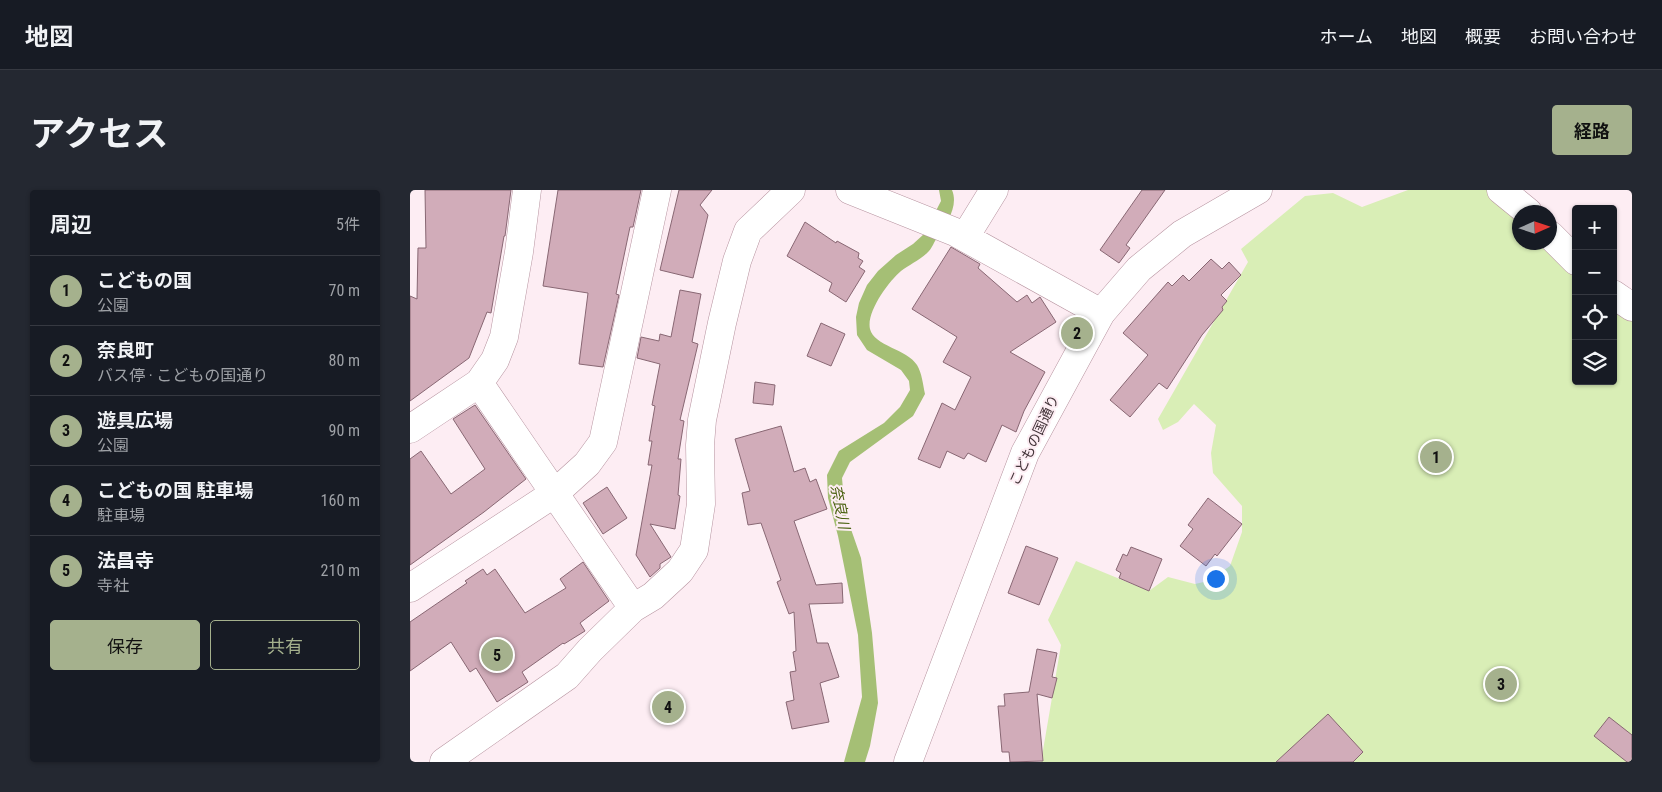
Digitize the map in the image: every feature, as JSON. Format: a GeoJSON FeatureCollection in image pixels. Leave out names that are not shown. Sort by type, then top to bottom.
{"type":"FeatureCollection","features":[{"type":"Feature","properties":{"kind":"street"},"geometry":{"type":"LineString","coordinates":[[410,429],[479,383],[495,360],[504,337],[519,252],[527,190]]}},
{"type":"Feature","properties":{"kind":"street"},"geometry":{"type":"LineString","coordinates":[[410,588],[555,493],[587,464],[602,442],[656,190]]}},
{"type":"Feature","properties":{"kind":"street"},"geometry":{"type":"LineString","coordinates":[[444,762],[567,676],[590,650],[633,608],[653,596],[674,577],[694,550],[702,504],[700,445],[702,420],[737,261],[748,231],[791,190]]}},
{"type":"Feature","properties":{"kind":"street"},"geometry":{"type":"LineString","coordinates":[[850,190],[960,235],[1101,313]]}},
{"type":"Feature","properties":{"kind":"street"},"geometry":{"type":"LineString","coordinates":[[960,235],[994,190]]}},
{"type":"Feature","properties":{"kind":"street","name":"こどもの国通り"},"geometry":{"type":"LineString","coordinates":[[908,762],[1025,454],[1101,313],[1139,269],[1182,234],[1258,190]]}},
{"type":"Feature","properties":{"kind":"street"},"geometry":{"type":"LineString","coordinates":[[1502,190],[1520,205]]}},
{"type":"Feature","properties":{"kind":"street"},"geometry":{"type":"LineString","coordinates":[[1557,242],[1572,257]]}},
{"type":"Feature","properties":{"kind":"street"},"geometry":{"type":"LineString","coordinates":[[1614,295],[1632,307]]}},
{"type":"Feature","properties":{"kind":"street"},"geometry":{"type":"LineString","coordinates":[[479,383],[633,608]]}},
{"type":"Feature","properties":{"kind":"shaded area"},"geometry":{"type":"Polygon","coordinates":[[[1408,190],[1488,190],[1512,212],[1512,250],[1555,250],[1572,264],[1572,385],[1617,385],[1617,300],[1632,309],[1632,762],[1041,762],[1061,645],[1048,620],[1076,561],[1149,591],[1168,577],[1195,584],[1208,581],[1230,566],[1242,532],[1242,506],[1213,473],[1211,453],[1216,425],[1194,404],[1178,422],[1163,430],[1158,419],[1248,262],[1241,249],[1305,196],[1333,193],[1362,207],[1408,190]]]}},
{"type":"Feature","properties":{"kind":"water","name":"奈良川"},"geometry":{"type":"Polygon","coordinates":[[[939,190],[952,190],[954,196],[953,209],[948,221],[929,251],[901,271],[891,282],[875,306],[870,322],[870,329],[878,340],[906,355],[917,365],[925,394],[913,416],[850,462],[842,478],[845,512],[861,558],[872,633],[878,703],[865,762],[844,762],[862,697],[858,635],[838,536],[828,498],[827,475],[839,451],[884,423],[900,407],[910,390],[909,381],[901,370],[867,350],[857,335],[856,317],[859,303],[867,285],[878,271],[924,234],[941,201],[939,190]]]}},
{"type":"Feature","properties":{"kind":"building"},"geometry":{"type":"Polygon","coordinates":[[[425,190],[511,190],[491,313],[487,312],[469,358],[410,401],[410,296],[417,299],[418,248],[426,248],[425,190]]]}},
{"type":"Feature","properties":{"kind":"building"},"geometry":{"type":"Polygon","coordinates":[[[558,190],[641,190],[633,227],[630,227],[616,294],[619,295],[603,367],[579,364],[588,293],[543,286],[558,190]]]}},
{"type":"Feature","properties":{"kind":"building"},"geometry":{"type":"Polygon","coordinates":[[[679,190],[712,190],[700,205],[708,215],[693,278],[660,270],[679,190]]]}},
{"type":"Feature","properties":{"kind":"building"},"geometry":{"type":"Polygon","coordinates":[[[1142,190],[1165,190],[1126,245],[1130,248],[1119,263],[1100,250],[1142,190]]]}},
{"type":"Feature","properties":{"kind":"building"},"geometry":{"type":"Polygon","coordinates":[[[805,222],[836,243],[837,241],[859,253],[858,258],[863,261],[859,267],[865,271],[846,302],[829,291],[832,283],[787,256],[805,222]]]}},
{"type":"Feature","properties":{"kind":"building"},"geometry":{"type":"Polygon","coordinates":[[[951,247],[980,264],[978,268],[1017,302],[1027,295],[1032,303],[1040,297],[1056,322],[1010,352],[1045,372],[1024,411],[1016,432],[1002,425],[986,462],[968,453],[964,459],[947,451],[940,468],[918,459],[942,403],[955,410],[971,377],[943,362],[957,337],[912,309],[951,247]]]}},
{"type":"Feature","properties":{"kind":"building"},"geometry":{"type":"Polygon","coordinates":[[[1211,259],[1222,269],[1229,262],[1241,275],[1221,295],[1227,301],[1222,307],[1223,310],[1202,335],[1167,389],[1159,383],[1130,417],[1110,400],[1148,355],[1123,333],[1168,282],[1172,286],[1183,275],[1189,281],[1211,259]]]}},
{"type":"Feature","properties":{"kind":"building"},"geometry":{"type":"Polygon","coordinates":[[[680,290],[701,294],[692,342],[698,344],[680,420],[684,421],[678,459],[681,459],[678,495],[680,496],[675,529],[650,524],[671,557],[660,564],[660,568],[650,577],[636,555],[652,465],[648,465],[652,441],[649,441],[655,406],[652,405],[660,364],[637,358],[641,337],[659,341],[660,334],[671,337],[680,290]]]}},
{"type":"Feature","properties":{"kind":"building"},"geometry":{"type":"Polygon","coordinates":[[[821,323],[845,334],[831,366],[807,356],[821,323]]]}},
{"type":"Feature","properties":{"kind":"building"},"geometry":{"type":"Polygon","coordinates":[[[755,382],[775,385],[773,405],[753,403],[755,382]]]}},
{"type":"Feature","properties":{"kind":"building"},"geometry":{"type":"Polygon","coordinates":[[[475,405],[526,479],[410,565],[410,459],[421,451],[451,494],[485,469],[453,419],[475,405]]]}},
{"type":"Feature","properties":{"kind":"building"},"geometry":{"type":"Polygon","coordinates":[[[781,426],[794,472],[805,468],[810,482],[816,479],[827,509],[794,521],[816,585],[842,583],[843,603],[809,604],[817,643],[828,643],[839,677],[820,683],[829,722],[792,729],[786,702],[794,700],[790,672],[796,671],[793,652],[796,651],[794,612],[789,614],[777,582],[781,580],[761,523],[748,525],[742,493],[750,491],[735,439],[781,426]]]}},
{"type":"Feature","properties":{"kind":"building"},"geometry":{"type":"Polygon","coordinates":[[[607,487],[627,518],[603,534],[583,503],[607,487]]]}},
{"type":"Feature","properties":{"kind":"building"},"geometry":{"type":"Polygon","coordinates":[[[1208,498],[1242,524],[1217,556],[1215,554],[1206,566],[1180,546],[1193,529],[1188,525],[1208,498]]]}},
{"type":"Feature","properties":{"kind":"building"},"geometry":{"type":"Polygon","coordinates":[[[1026,546],[1058,558],[1039,605],[1008,593],[1026,546]]]}},
{"type":"Feature","properties":{"kind":"building"},"geometry":{"type":"Polygon","coordinates":[[[1131,547],[1162,559],[1149,591],[1119,578],[1121,573],[1116,570],[1123,554],[1127,556],[1131,547]]]}},
{"type":"Feature","properties":{"kind":"building"},"geometry":{"type":"Polygon","coordinates":[[[583,562],[609,601],[580,623],[585,631],[563,643],[522,672],[528,682],[497,702],[476,668],[470,672],[451,642],[410,671],[410,622],[467,583],[465,581],[483,569],[487,575],[495,569],[525,613],[566,588],[560,579],[583,562]]]}},
{"type":"Feature","properties":{"kind":"building"},"geometry":{"type":"Polygon","coordinates":[[[1037,649],[1057,653],[1052,677],[1057,678],[1052,698],[1037,694],[1043,761],[1010,762],[1009,752],[1002,752],[998,706],[1005,706],[1004,694],[1029,692],[1037,649]]]}},
{"type":"Feature","properties":{"kind":"building"},"geometry":{"type":"Polygon","coordinates":[[[1328,714],[1363,752],[1353,762],[1276,762],[1328,714]]]}},
{"type":"Feature","properties":{"kind":"building"},"geometry":{"type":"Polygon","coordinates":[[[1609,717],[1632,735],[1632,762],[1627,762],[1594,736],[1609,717]]]}},
{"type":"Feature","properties":{"kind":"place","name":"奈良町"},"geometry":{"type":"Point","coordinates":[1077,333]}},
{"type":"Feature","properties":{"kind":"place","name":"こどもの国"},"geometry":{"type":"Point","coordinates":[1436,457]}},
{"type":"Feature","properties":{"kind":"place","name":"法昌寺"},"geometry":{"type":"Point","coordinates":[497,655]}},
{"type":"Feature","properties":{"kind":"place","name":"遊具広場"},"geometry":{"type":"Point","coordinates":[1501,684]}},
{"type":"Feature","properties":{"kind":"place","name":"こどもの国 駐車場"},"geometry":{"type":"Point","coordinates":[668,707]}}]}
